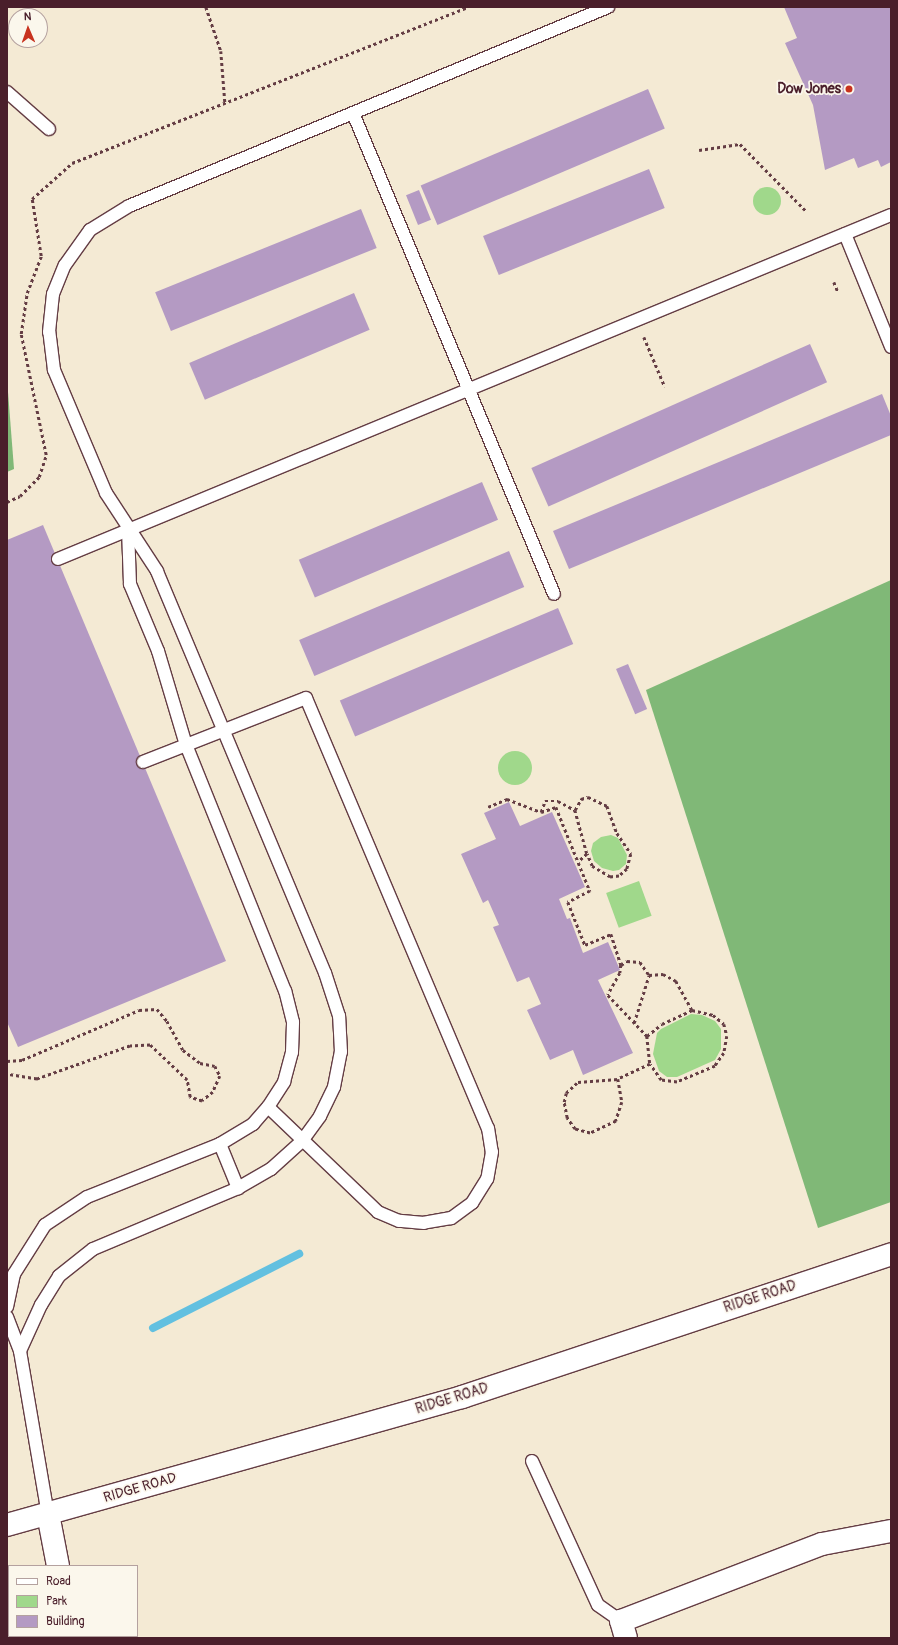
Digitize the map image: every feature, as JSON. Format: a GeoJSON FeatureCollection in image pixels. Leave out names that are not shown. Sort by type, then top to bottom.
{"type":"FeatureCollection","features":[{"type":"Feature","properties":{"kind":"street","name":"RIDGE ROAD"},"geometry":{"type":"LineString","coordinates":[[7,1525],[462,1397],[891,1254]]}},
{"type":"Feature","properties":{"kind":"street"},"geometry":{"type":"LineString","coordinates":[[48,1514],[58,1565]]}},
{"type":"Feature","properties":{"kind":"street"},"geometry":{"type":"LineString","coordinates":[[624,1629],[822,1544],[891,1531]]}},
{"type":"Feature","properties":{"kind":"lane"},"geometry":{"type":"LineString","coordinates":[[20,1351],[41,1305],[59,1276],[93,1249],[238,1188],[272,1169],[302,1141],[320,1116],[334,1087],[341,1052],[339,1016],[325,973],[224,730],[157,571],[128,530],[106,493],[54,370],[49,332],[53,294],[65,265],[90,230],[129,206],[608,7]]}},
{"type":"Feature","properties":{"kind":"lane"},"geometry":{"type":"LineString","coordinates":[[7,92],[48,129]]}},
{"type":"Feature","properties":{"kind":"lane"},"geometry":{"type":"LineString","coordinates":[[353,113],[554,594]]}},
{"type":"Feature","properties":{"kind":"lane"},"geometry":{"type":"LineString","coordinates":[[58,560],[891,215]]}},
{"type":"Feature","properties":{"kind":"lane"},"geometry":{"type":"LineString","coordinates":[[845,234],[891,347]]}},
{"type":"Feature","properties":{"kind":"lane"},"geometry":{"type":"LineString","coordinates":[[7,1307],[14,1274],[45,1225],[87,1197],[220,1144],[253,1124],[268,1107],[284,1082],[292,1052],[293,1022],[285,991],[186,745],[158,651],[130,584],[128,530]]}},
{"type":"Feature","properties":{"kind":"lane"},"geometry":{"type":"LineString","coordinates":[[143,762],[306,698],[488,1128],[492,1152],[487,1179],[472,1203],[451,1218],[424,1224],[399,1221],[378,1212],[268,1107]]}},
{"type":"Feature","properties":{"kind":"lane"},"geometry":{"type":"LineString","coordinates":[[220,1144],[238,1188]]}},
{"type":"Feature","properties":{"kind":"lane"},"geometry":{"type":"LineString","coordinates":[[7,1317],[20,1351],[48,1514]]}},
{"type":"Feature","properties":{"kind":"lane"},"geometry":{"type":"LineString","coordinates":[[532,1461],[598,1605],[624,1629]]}},
{"type":"Feature","properties":{"kind":"path"},"geometry":{"type":"LineString","coordinates":[[206,7],[221,51],[225,102]]}},
{"type":"Feature","properties":{"kind":"path"},"geometry":{"type":"LineString","coordinates":[[699,150],[740,144],[807,212]]}},
{"type":"Feature","properties":{"kind":"path"},"geometry":{"type":"LineString","coordinates":[[834,282],[838,292]]}},
{"type":"Feature","properties":{"kind":"path"},"geometry":{"type":"LineString","coordinates":[[642,333],[665,387]]}},
{"type":"Feature","properties":{"kind":"path"},"geometry":{"type":"LineString","coordinates":[[588,797],[606,806],[616,833],[631,854],[627,869],[619,876],[610,877],[592,866],[575,810],[581,799],[588,797]]}},
{"type":"Feature","properties":{"kind":"path"},"geometry":{"type":"LineString","coordinates":[[488,807],[507,799],[541,812],[556,807],[590,891],[568,902],[585,946],[611,934],[621,965],[620,973],[608,995],[647,1036],[650,1064],[661,1080],[677,1082],[715,1066],[724,1053],[727,1036],[724,1024],[714,1015],[692,1010],[662,1024],[647,1036]]}},
{"type":"Feature","properties":{"kind":"path"},"geometry":{"type":"LineString","coordinates":[[541,812],[545,801],[558,801],[575,810]]}},
{"type":"Feature","properties":{"kind":"path"},"geometry":{"type":"LineString","coordinates":[[578,862],[588,854]]}},
{"type":"Feature","properties":{"kind":"path"},"geometry":{"type":"LineString","coordinates":[[621,965],[627,962],[640,962],[649,975]]}},
{"type":"Feature","properties":{"kind":"path"},"geometry":{"type":"LineString","coordinates":[[649,975],[663,974],[676,981],[692,1010]]}},
{"type":"Feature","properties":{"kind":"path"},"geometry":{"type":"LineString","coordinates":[[634,1023],[649,975]]}},
{"type":"Feature","properties":{"kind":"path"},"geometry":{"type":"LineString","coordinates":[[7,1061],[22,1060],[139,1010],[157,1009],[167,1021],[183,1050],[200,1063],[215,1066],[220,1076],[213,1092],[202,1101],[190,1096],[187,1080],[150,1046],[130,1046],[37,1079],[7,1074]]}},
{"type":"Feature","properties":{"kind":"path"},"geometry":{"type":"LineString","coordinates":[[618,1078],[622,1102],[616,1121],[590,1133],[575,1129],[567,1118],[564,1102],[566,1094],[578,1082],[618,1078],[650,1064]]}},
{"type":"Feature","properties":{"kind":"green space"},"geometry":{"type":"Polygon","coordinates":[[[767,187],[773,188],[777,191],[780,195],[780,207],[777,211],[773,214],[767,215],[761,214],[757,211],[754,207],[753,201],[754,195],[757,191],[761,188],[767,187]]]}},
{"type":"Feature","properties":{"kind":"green space"},"geometry":{"type":"Polygon","coordinates":[[[7,379],[14,469],[7,472],[7,379]]]}},
{"type":"Feature","properties":{"kind":"green space"},"geometry":{"type":"Polygon","coordinates":[[[891,580],[891,1202],[818,1228],[646,690],[891,580]]]}},
{"type":"Feature","properties":{"kind":"green space"},"geometry":{"type":"Polygon","coordinates":[[[512,751],[518,751],[527,756],[531,762],[531,774],[527,780],[518,785],[512,785],[503,780],[498,771],[498,765],[503,756],[512,751]]]}},
{"type":"Feature","properties":{"kind":"green space"},"geometry":{"type":"Polygon","coordinates":[[[611,835],[618,838],[627,855],[626,864],[619,870],[613,871],[602,868],[594,861],[591,851],[593,843],[601,837],[611,835]]]}},
{"type":"Feature","properties":{"kind":"green space"},"geometry":{"type":"Polygon","coordinates":[[[639,881],[652,916],[619,928],[606,893],[639,881]]]}},
{"type":"Feature","properties":{"kind":"green space"},"geometry":{"type":"Polygon","coordinates":[[[691,1014],[702,1015],[715,1021],[721,1029],[721,1049],[715,1060],[677,1077],[667,1077],[659,1071],[653,1054],[657,1033],[661,1029],[691,1014]]]}},
{"type":"Feature","properties":{"kind":"building","name":"Dow Jones"},"geometry":{"type":"Polygon","coordinates":[[[784,7],[891,7],[891,162],[881,167],[878,160],[858,168],[854,158],[825,170],[813,105],[785,43],[797,38],[784,7]]]}},
{"type":"Feature","properties":{"kind":"building"},"geometry":{"type":"Polygon","coordinates":[[[648,89],[665,129],[437,225],[421,186],[648,89]]]}},
{"type":"Feature","properties":{"kind":"building"},"geometry":{"type":"Polygon","coordinates":[[[649,169],[665,208],[499,275],[483,236],[649,169]]]}},
{"type":"Feature","properties":{"kind":"building"},"geometry":{"type":"Polygon","coordinates":[[[419,190],[431,220],[418,225],[406,195],[419,190]]]}},
{"type":"Feature","properties":{"kind":"building"},"geometry":{"type":"Polygon","coordinates":[[[361,209],[377,248],[171,331],[155,292],[361,209]]]}},
{"type":"Feature","properties":{"kind":"building"},"geometry":{"type":"Polygon","coordinates":[[[354,293],[370,330],[205,400],[189,363],[354,293]]]}},
{"type":"Feature","properties":{"kind":"building"},"geometry":{"type":"Polygon","coordinates":[[[810,344],[827,382],[548,506],[531,468],[810,344]]]}},
{"type":"Feature","properties":{"kind":"building"},"geometry":{"type":"Polygon","coordinates":[[[882,394],[891,416],[891,435],[569,569],[553,531],[882,394]]]}},
{"type":"Feature","properties":{"kind":"building"},"geometry":{"type":"Polygon","coordinates":[[[482,482],[498,520],[315,597],[299,560],[482,482]]]}},
{"type":"Feature","properties":{"kind":"building"},"geometry":{"type":"Polygon","coordinates":[[[43,525],[226,961],[18,1047],[7,1022],[7,540],[43,525]]]}},
{"type":"Feature","properties":{"kind":"building"},"geometry":{"type":"Polygon","coordinates":[[[509,551],[524,587],[314,676],[299,640],[509,551]]]}},
{"type":"Feature","properties":{"kind":"building"},"geometry":{"type":"Polygon","coordinates":[[[558,608],[573,644],[355,737],[340,701],[558,608]]]}},
{"type":"Feature","properties":{"kind":"building"},"geometry":{"type":"Polygon","coordinates":[[[628,664],[647,709],[635,714],[616,669],[628,664]]]}},
{"type":"Feature","properties":{"kind":"building"},"geometry":{"type":"Polygon","coordinates":[[[509,802],[520,826],[552,812],[585,887],[559,899],[567,919],[570,918],[583,953],[608,942],[620,970],[598,980],[633,1053],[583,1075],[573,1050],[550,1060],[527,1010],[541,1004],[529,977],[517,982],[493,927],[499,925],[488,900],[483,903],[461,854],[496,839],[484,813],[509,802]]]}},
{"type":"Feature","properties":{"kind":"waterway"},"geometry":{"type":"LineString","coordinates":[[153,1328],[299,1254]]}},
{"type":"Feature","properties":{"kind":"place","name":"Dow Jones"},"geometry":{"type":"Point","coordinates":[849,89]}}]}
